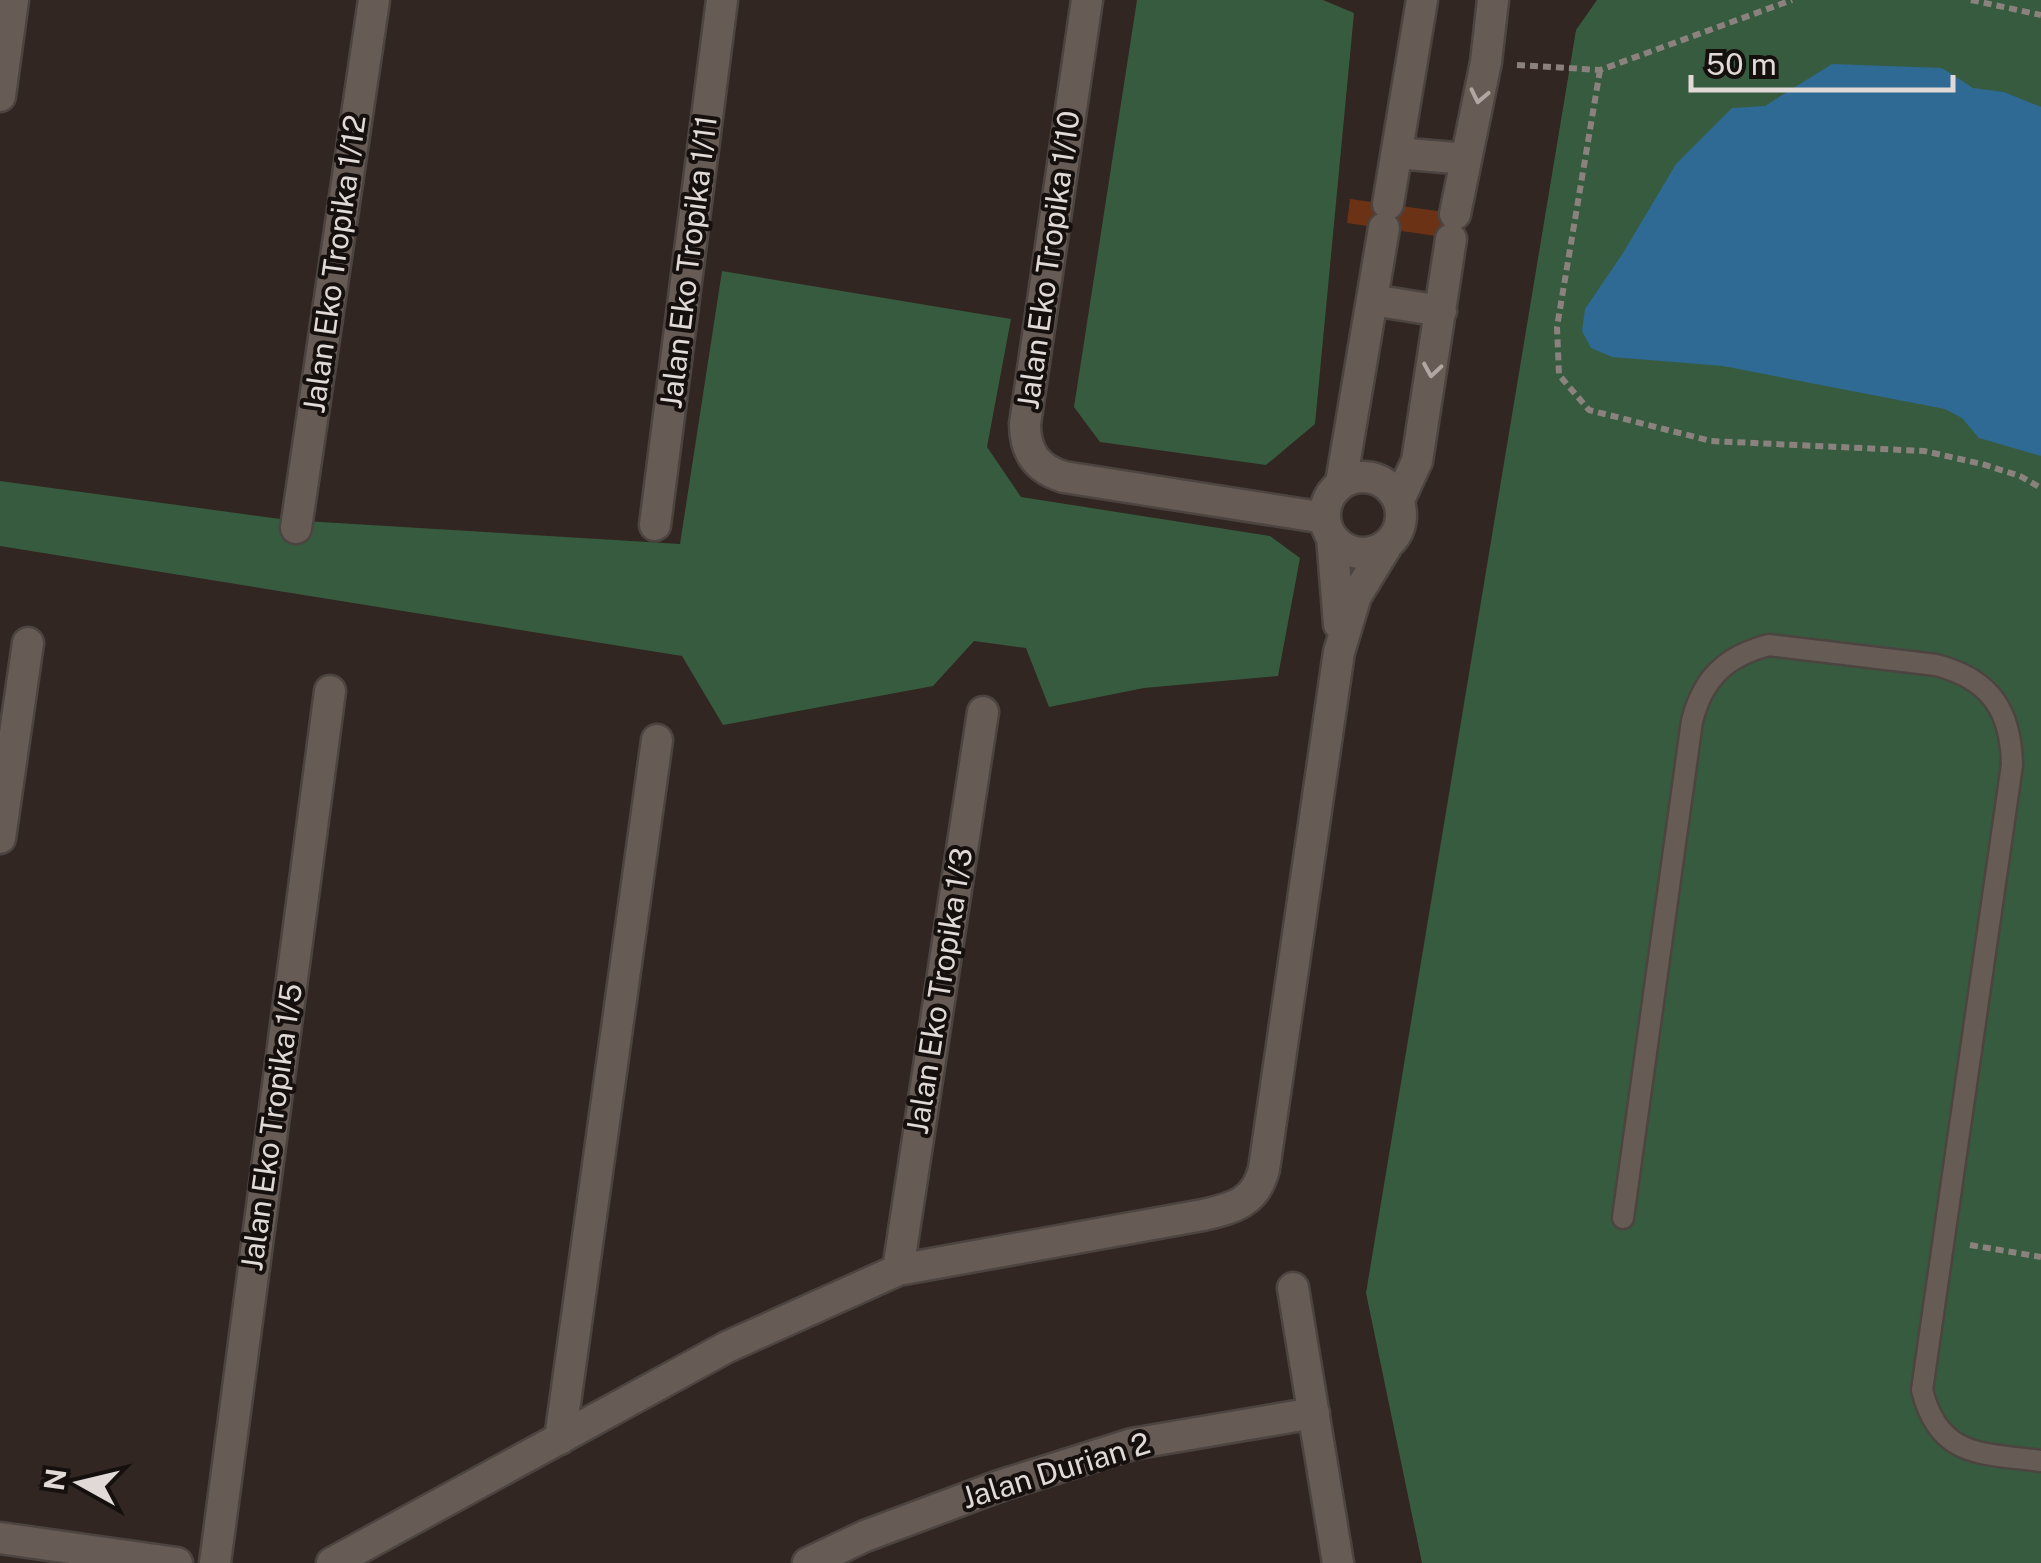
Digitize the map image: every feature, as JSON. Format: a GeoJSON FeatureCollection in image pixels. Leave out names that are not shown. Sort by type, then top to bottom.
{"type":"FeatureCollection","features":[{"type":"Feature","properties":{"kind":"street"},"geometry":{"type":"LineString","coordinates":[[0,96],[13,0]]}},
{"type":"Feature","properties":{"kind":"street","name":"Jalan Eko Tropika 1/12"},"geometry":{"type":"LineString","coordinates":[[296,528],[374,0]]}},
{"type":"Feature","properties":{"kind":"street","name":"Jalan Eko Tropika 1/11"},"geometry":{"type":"LineString","coordinates":[[656,525],[722,0]]}},
{"type":"Feature","properties":{"kind":"street","name":"Jalan Eko Tropika 1/10"},"geometry":{"type":"LineString","coordinates":[[1087,0],[1025,424],[1030,452],[1038,464],[1064,477],[1328,528]]}},
{"type":"Feature","properties":{"kind":"street"},"geometry":{"type":"LineString","coordinates":[[1342,483],[1422,0]]}},
{"type":"Feature","properties":{"kind":"street"},"geometry":{"type":"LineString","coordinates":[[332,1563],[727,1347],[898,1270],[1204,1216],[1230,1209],[1253,1195],[1264,1169],[1340,652],[1356,596],[1400,526],[1399,500],[1417,461],[1454,226],[1486,62],[1493,0]]}},
{"type":"Feature","properties":{"kind":"street"},"geometry":{"type":"LineString","coordinates":[[1397,152],[1466,159]]}},
{"type":"Feature","properties":{"kind":"street"},"geometry":{"type":"LineString","coordinates":[[1372,300],[1441,311]]}},
{"type":"Feature","properties":{"kind":"street"},"geometry":{"type":"LineString","coordinates":[[1340,652],[1328,498],[1352,478],[1374,478],[1399,500]]}},
{"type":"Feature","properties":{"kind":"street"},"geometry":{"type":"LineString","coordinates":[[1328,528],[1350,552],[1362,554],[1386,546]]}},
{"type":"Feature","properties":{"kind":"street"},"geometry":{"type":"LineString","coordinates":[[0,838],[28,643]]}},
{"type":"Feature","properties":{"kind":"street","name":"Jalan Eko Tropika 1/5"},"geometry":{"type":"LineString","coordinates":[[215,1563],[330,690]]}},
{"type":"Feature","properties":{"kind":"street","name":"Jalan Eko Tropika 1/3"},"geometry":{"type":"LineString","coordinates":[[898,1270],[983,712]]}},
{"type":"Feature","properties":{"kind":"street"},"geometry":{"type":"LineString","coordinates":[[560,1439],[657,740]]}},
{"type":"Feature","properties":{"kind":"street"},"geometry":{"type":"LineString","coordinates":[[1293,1288],[1338,1563]]}},
{"type":"Feature","properties":{"kind":"street","name":"Jalan Durian 2"},"geometry":{"type":"LineString","coordinates":[[808,1563],[866,1536],[999,1486],[1132,1444],[1314,1413]]}},
{"type":"Feature","properties":{"kind":"street"},"geometry":{"type":"LineString","coordinates":[[0,1538],[177,1563]]}},
{"type":"Feature","properties":{"kind":"lane"},"geometry":{"type":"LineString","coordinates":[[1623,1218],[1689,740],[1698,698],[1710,679],[1726,662],[1769,644],[1936,664],[1978,682],[1995,699],[2006,719],[2012,742],[2012,766],[1922,1390],[1928,1414],[1939,1432],[1966,1450],[2041,1461]]}},
{"type":"Feature","properties":{"kind":"path"},"geometry":{"type":"LineString","coordinates":[[1486,62],[1600,70],[1792,0]]}},
{"type":"Feature","properties":{"kind":"path"},"geometry":{"type":"LineString","coordinates":[[1970,0],[2041,15]]}},
{"type":"Feature","properties":{"kind":"path"},"geometry":{"type":"LineString","coordinates":[[1600,70],[1557,327],[1559,374],[1589,410],[1710,441],[1924,451],[2020,476],[2041,488]]}},
{"type":"Feature","properties":{"kind":"path"},"geometry":{"type":"LineString","coordinates":[[1944,1241],[2041,1257]]}},
{"type":"Feature","properties":{"kind":"green space"},"geometry":{"type":"Polygon","coordinates":[[[1137,0],[1323,0],[1354,13],[1315,424],[1266,465],[1100,442],[1074,407],[1137,0]]]}},
{"type":"Feature","properties":{"kind":"green space"},"geometry":{"type":"Polygon","coordinates":[[[1597,0],[2041,0],[2041,1563],[1422,1563],[1366,1293],[1576,30],[1597,0]]]}},
{"type":"Feature","properties":{"kind":"green space"},"geometry":{"type":"Polygon","coordinates":[[[722,271],[1011,319],[987,447],[1021,497],[1270,536],[1300,558],[1278,676],[1144,688],[1049,707],[1026,648],[974,641],[933,686],[723,725],[682,656],[0,546],[0,481],[288,520],[680,544],[722,271]]]}},
{"type":"Feature","properties":{"kind":"water"},"geometry":{"type":"Polygon","coordinates":[[[1832,64],[1942,68],[1973,88],[2004,92],[2041,107],[2041,456],[1979,438],[1962,418],[1945,409],[1723,366],[1612,357],[1591,348],[1582,331],[1585,309],[1676,164],[1732,108],[1765,106],[1832,64]]]}},
{"type":"Feature","properties":{"kind":"building"},"geometry":{"type":"Polygon","coordinates":[[[1350,199],[1467,215],[1463,240],[1347,223],[1350,199]]]}}]}
